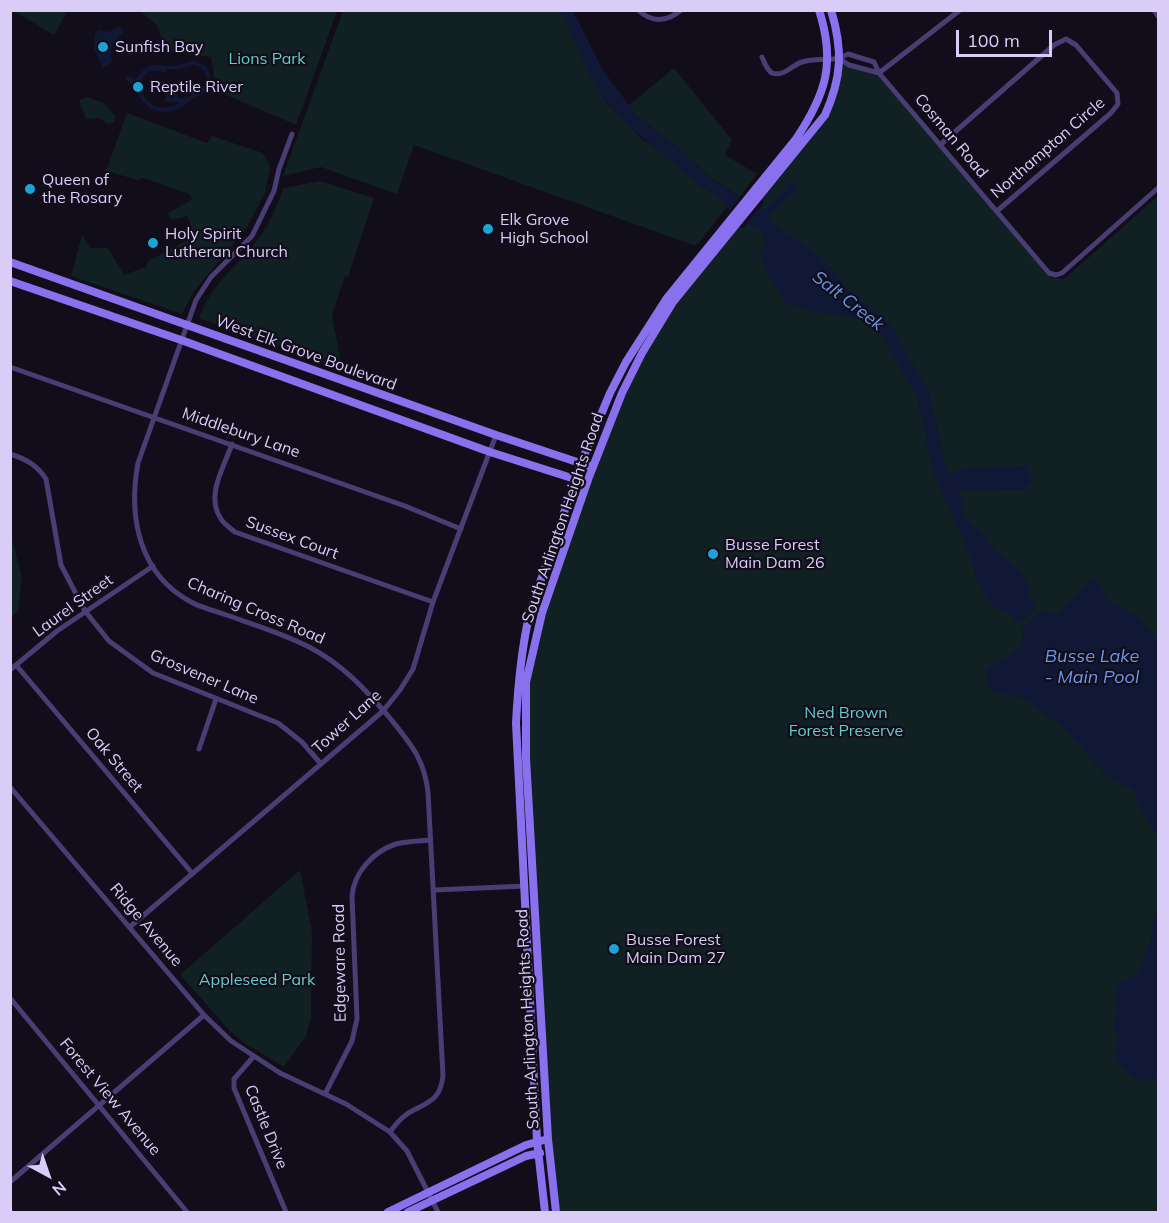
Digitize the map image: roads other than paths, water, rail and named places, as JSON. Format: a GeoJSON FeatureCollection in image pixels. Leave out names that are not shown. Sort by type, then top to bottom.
{"type":"FeatureCollection","features":[{"type":"Feature","properties":{"kind":"main road","name":"South Arlington Heights Road"},"geometry":{"type":"LineString","coordinates":[[756,195],[812,115],[822,94],[828,60],[828,45],[819,10]]}},
{"type":"Feature","properties":{"kind":"main road","name":"South Arlington Heights Road"},"geometry":{"type":"LineString","coordinates":[[545,1212],[537,1141],[516,723],[521,655],[530,612],[574,480],[610,393],[632,352],[667,298],[825,115],[833,96],[840,59],[838,32],[831,10]]}},
{"type":"Feature","properties":{"kind":"main road","name":"South Arlington Heights Road"},"geometry":{"type":"LineString","coordinates":[[556,1212],[548,1139],[538,977],[525,702],[531,655],[542,613],[592,466],[619,400],[646,344],[732,224]]}},
{"type":"Feature","properties":{"kind":"main road","name":"West Elk Grove Boulevard"},"geometry":{"type":"LineString","coordinates":[[10,262],[496,435],[592,466]]}},
{"type":"Feature","properties":{"kind":"main road","name":"West Elk Grove Boulevard"},"geometry":{"type":"LineString","coordinates":[[10,281],[181,340],[490,452],[587,483]]}},
{"type":"Feature","properties":{"kind":"main road"},"geometry":{"type":"LineString","coordinates":[[408,1212],[431,1197],[537,1141],[548,1139]]}},
{"type":"Feature","properties":{"kind":"main road"},"geometry":{"type":"LineString","coordinates":[[388,1212],[431,1197],[526,1156],[549,1152]]}},
{"type":"Feature","properties":{"kind":"street"},"geometry":{"type":"LineString","coordinates":[[638,10],[647,17],[660,20],[674,16],[681,10]]}},
{"type":"Feature","properties":{"kind":"street"},"geometry":{"type":"LineString","coordinates":[[840,59],[849,65],[879,73],[960,10]]}},
{"type":"Feature","properties":{"kind":"street"},"geometry":{"type":"LineString","coordinates":[[1154,10],[1158,16]]}},
{"type":"Feature","properties":{"kind":"street","name":"Northampton Circle"},"geometry":{"type":"LineString","coordinates":[[940,145],[1062,40],[1071,41],[1089,60],[1117,93],[1119,100],[1116,107],[997,211]]}},
{"type":"Feature","properties":{"kind":"street","name":"Cosman Road"},"geometry":{"type":"LineString","coordinates":[[762,57],[768,70],[775,74],[785,72],[804,62],[840,59],[848,54],[874,62],[879,73],[1049,273],[1056,275],[1062,273],[1158,188]]}},
{"type":"Feature","properties":{"kind":"street","name":"Charing Cross Road"},"geometry":{"type":"LineString","coordinates":[[292,134],[279,169],[274,191],[252,236],[211,276],[196,300],[138,463],[134,511],[139,538],[153,566],[174,591],[192,602],[300,642],[327,657],[352,676],[413,746],[422,763],[428,792],[435,890],[442,1082],[440,1091],[432,1101],[401,1119],[390,1132]]}},
{"type":"Feature","properties":{"kind":"street","name":"Middlebury Lane"},"geometry":{"type":"LineString","coordinates":[[10,367],[405,506],[461,530]]}},
{"type":"Feature","properties":{"kind":"street","name":"Tower Lane"},"geometry":{"type":"LineString","coordinates":[[131,926],[383,711],[400,690],[413,669],[433,602],[496,435]]}},
{"type":"Feature","properties":{"kind":"street","name":"Sussex Court"},"geometry":{"type":"LineString","coordinates":[[232,444],[214,491],[214,507],[221,521],[235,532],[433,602]]}},
{"type":"Feature","properties":{"kind":"street","name":"Grosvener Lane"},"geometry":{"type":"LineString","coordinates":[[10,454],[31,462],[46,480],[61,566],[85,611],[109,641],[153,673],[278,723],[302,742],[321,764]]}},
{"type":"Feature","properties":{"kind":"street","name":"Laurel Street"},"geometry":{"type":"LineString","coordinates":[[10,670],[57,631],[153,566]]}},
{"type":"Feature","properties":{"kind":"street","name":"Oak Street"},"geometry":{"type":"LineString","coordinates":[[16,665],[192,873]]}},
{"type":"Feature","properties":{"kind":"street"},"geometry":{"type":"LineString","coordinates":[[199,749],[216,699]]}},
{"type":"Feature","properties":{"kind":"street","name":"Ridge Avenue"},"geometry":{"type":"LineString","coordinates":[[10,787],[131,926],[204,1015],[231,1041],[280,1073],[325,1094],[390,1132],[407,1151],[438,1212]]}},
{"type":"Feature","properties":{"kind":"street","name":"Edgeware Road"},"geometry":{"type":"LineString","coordinates":[[325,1094],[352,1041],[357,1019],[352,896],[355,880],[364,866],[389,847],[405,842],[430,840]]}},
{"type":"Feature","properties":{"kind":"street"},"geometry":{"type":"LineString","coordinates":[[435,890],[525,886]]}},
{"type":"Feature","properties":{"kind":"street","name":"Forest View Avenue"},"geometry":{"type":"LineString","coordinates":[[10,998],[187,1212]]}},
{"type":"Feature","properties":{"kind":"street"},"geometry":{"type":"LineString","coordinates":[[10,1182],[204,1015]]}},
{"type":"Feature","properties":{"kind":"street","name":"Castle Drive"},"geometry":{"type":"LineString","coordinates":[[254,1056],[234,1079],[234,1088],[286,1212]]}},
{"type":"Feature","properties":{"kind":"water","name":"Salt Creek"},"geometry":{"type":"Polygon","coordinates":[[[562,11],[573,11],[602,69],[637,116],[676,146],[710,177],[746,202],[761,201],[763,212],[790,183],[798,183],[797,190],[770,214],[769,220],[816,254],[833,269],[855,298],[869,305],[895,330],[904,351],[929,392],[948,474],[966,468],[1029,466],[1029,475],[1033,477],[1033,482],[1028,483],[1027,490],[963,489],[959,491],[965,505],[962,511],[966,518],[982,533],[989,544],[1026,579],[1029,596],[1037,607],[1018,624],[1009,612],[995,608],[984,594],[933,472],[918,399],[881,335],[865,319],[817,312],[787,303],[765,271],[760,252],[765,243],[761,229],[741,224],[718,195],[701,186],[626,124],[603,98],[586,67],[562,11]]]}},
{"type":"Feature","properties":{"kind":"water","name":"Sunfish Bay"},"geometry":{"type":"Polygon","coordinates":[[[119,25],[124,32],[113,45],[111,53],[113,62],[103,68],[94,48],[95,35],[99,30],[109,32],[119,25]]]}},
{"type":"Feature","properties":{"kind":"water","name":"Reptile River"},"geometry":{"type":"Polygon","coordinates":[[[192,61],[202,64],[209,72],[211,81],[209,86],[203,94],[172,111],[157,111],[147,106],[125,79],[128,75],[135,80],[144,69],[151,65],[176,66],[192,61]],[[193,65],[179,69],[166,69],[167,73],[154,71],[146,74],[142,81],[142,90],[146,98],[153,105],[164,107],[179,102],[165,102],[168,88],[175,89],[179,98],[198,92],[206,83],[206,76],[200,67],[193,65]]]}},
{"type":"Feature","properties":{"kind":"water","name":"Busse Lake - Main Pool"},"geometry":{"type":"Polygon","coordinates":[[[1093,577],[1108,601],[1137,617],[1148,627],[1158,642],[1158,836],[1137,803],[1133,787],[1123,785],[1102,771],[1065,730],[1029,702],[1019,697],[999,694],[989,687],[987,682],[987,668],[1013,653],[1022,642],[1022,628],[1040,611],[1057,613],[1093,577]]]}},
{"type":"Feature","properties":{"kind":"water"},"geometry":{"type":"Polygon","coordinates":[[[1158,907],[1158,1076],[1144,1081],[1135,1079],[1126,1073],[1115,1056],[1118,1038],[1113,1026],[1117,1011],[1114,1000],[1117,988],[1122,981],[1137,975],[1144,960],[1146,948],[1150,944],[1153,931],[1152,922],[1158,907]]]}},
{"type":"Feature","properties":{"kind":"place","name":"Sunfish Bay"},"geometry":{"type":"Point","coordinates":[103,47]}},
{"type":"Feature","properties":{"kind":"place","name":"Reptile River"},"geometry":{"type":"Point","coordinates":[138,87]}},
{"type":"Feature","properties":{"kind":"place","name":"Queen of the Rosary"},"geometry":{"type":"Point","coordinates":[30,189]}},
{"type":"Feature","properties":{"kind":"place","name":"Elk Grove High School"},"geometry":{"type":"Point","coordinates":[488,229]}},
{"type":"Feature","properties":{"kind":"place","name":"Holy Spirit Lutheran Church"},"geometry":{"type":"Point","coordinates":[153,243]}},
{"type":"Feature","properties":{"kind":"place","name":"Busse Forest Main Dam 26"},"geometry":{"type":"Point","coordinates":[713,554]}},
{"type":"Feature","properties":{"kind":"place","name":"Busse Forest Main Dam 27"},"geometry":{"type":"Point","coordinates":[614,949]}},
{"type":"Feature","properties":{"kind":"park label","name":"Lions Park"},"geometry":{"type":"Point","coordinates":[267,59]}},
{"type":"Feature","properties":{"kind":"park label","name":"Ned Brown Forest Preserve"},"geometry":{"type":"Point","coordinates":[846,722]}},
{"type":"Feature","properties":{"kind":"park label","name":"Appleseed Park"},"geometry":{"type":"Point","coordinates":[257,980]}}]}
